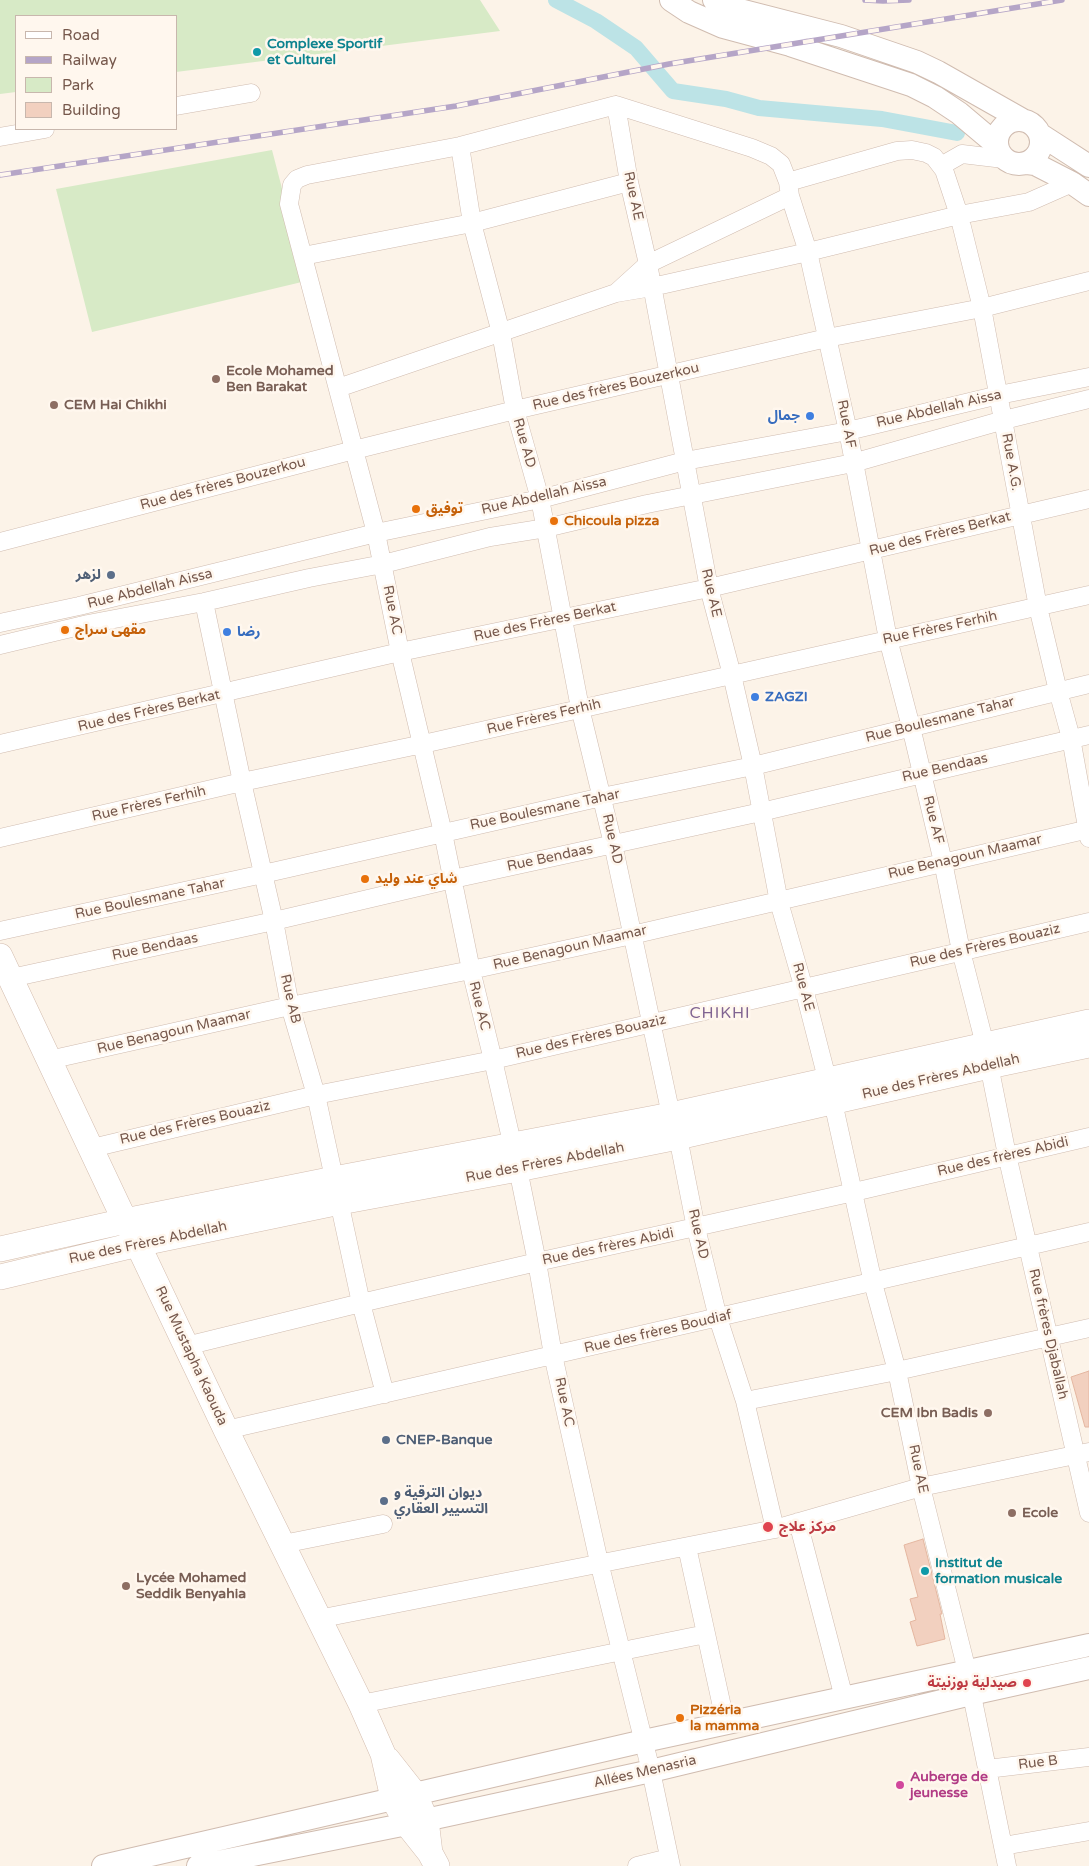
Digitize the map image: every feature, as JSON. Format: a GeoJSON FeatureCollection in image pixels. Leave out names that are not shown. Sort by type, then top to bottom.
{"type":"FeatureCollection","features":[{"type":"Feature","properties":{"kind":"main road","name":"Rue Mustapha Kaouda"},"geometry":{"type":"LineString","coordinates":[[5,967],[125,1221],[138,1244],[226,1430],[361,1704],[433,1859]]}},
{"type":"Feature","properties":{"kind":"main road","name":"Rue des Frères Abdellah"},"geometry":{"type":"LineString","coordinates":[[0,1249],[125,1221],[337,1190],[675,1126],[987,1056],[1089,1022]]}},
{"type":"Feature","properties":{"kind":"main road","name":"Rue des Frères Abdellah"},"geometry":{"type":"LineString","coordinates":[[987,1056],[1089,1045]]}},
{"type":"Feature","properties":{"kind":"main road","name":"Rue des Frères Abdellah"},"geometry":{"type":"LineString","coordinates":[[0,1277],[138,1244],[337,1190]]}},
{"type":"Feature","properties":{"kind":"street"},"geometry":{"type":"LineString","coordinates":[[671,0],[689,12],[723,27],[790,45],[911,86],[959,113],[1011,163],[1035,164],[1080,189]]}},
{"type":"Feature","properties":{"kind":"street"},"geometry":{"type":"LineString","coordinates":[[714,0],[732,8],[841,36],[938,72],[1033,124],[1041,134],[1089,166]]}},
{"type":"Feature","properties":{"kind":"street"},"geometry":{"type":"LineString","coordinates":[[178,106],[251,92]]}},
{"type":"Feature","properties":{"kind":"street"},"geometry":{"type":"LineString","coordinates":[[460,146],[616,105]]}},
{"type":"Feature","properties":{"kind":"street","name":"Rue AF"},"geometry":{"type":"LineString","coordinates":[[616,105],[752,148],[771,156],[781,164],[808,252],[848,431],[888,639],[943,862],[961,951],[987,1056],[1007,1155]]}},
{"type":"Feature","properties":{"kind":"street","name":"Rue AE"},"geometry":{"type":"LineString","coordinates":[[616,105],[629,182],[648,264],[709,588],[753,766],[779,902],[804,989],[854,1192],[873,1283],[897,1371],[921,1487],[967,1671],[1007,1866]]}},
{"type":"Feature","properties":{"kind":"street"},"geometry":{"type":"LineString","coordinates":[[1001,152],[999,132],[1003,126],[1021,119]]}},
{"type":"Feature","properties":{"kind":"street"},"geometry":{"type":"LineString","coordinates":[[0,137],[38,130]]}},
{"type":"Feature","properties":{"kind":"street"},"geometry":{"type":"LineString","coordinates":[[1027,163],[1038,155],[1042,141],[1041,134]]}},
{"type":"Feature","properties":{"kind":"street","name":"Rue AD"},"geometry":{"type":"LineString","coordinates":[[460,146],[472,223],[501,333],[515,410],[540,499],[580,708],[613,844],[696,1228],[718,1318],[745,1401],[775,1529]]}},
{"type":"Feature","properties":{"kind":"street","name":"Rue AC"},"geometry":{"type":"LineString","coordinates":[[460,146],[297,179],[292,185],[289,204],[376,533],[400,652],[443,832],[470,970],[515,1157],[537,1262],[553,1355],[599,1562],[651,1771],[670,1862]]}},
{"type":"Feature","properties":{"kind":"street","name":"Rue A.G."},"geometry":{"type":"LineString","coordinates":[[789,189],[897,151],[912,150],[926,153],[934,157],[944,170],[959,215],[982,308],[1038,607],[1071,738],[1088,832]]}},
{"type":"Feature","properties":{"kind":"street"},"geometry":{"type":"LineString","coordinates":[[941,166],[962,154],[1001,152]]}},
{"type":"Feature","properties":{"kind":"street"},"geometry":{"type":"LineString","coordinates":[[303,256],[472,223],[629,182]]}},
{"type":"Feature","properties":{"kind":"street"},"geometry":{"type":"LineString","coordinates":[[616,293],[648,264],[789,189]]}},
{"type":"Feature","properties":{"kind":"street"},"geometry":{"type":"LineString","coordinates":[[338,388],[616,293],[652,287],[808,252],[959,215],[1029,202],[1080,189]]}},
{"type":"Feature","properties":{"kind":"street","name":"Rue des frères Bouzerkou"},"geometry":{"type":"LineString","coordinates":[[0,542],[515,410],[827,338],[982,308],[1089,281]]}},
{"type":"Feature","properties":{"kind":"street","name":"Rue Abdellah Aissa"},"geometry":{"type":"LineString","coordinates":[[0,623],[79,606],[376,533],[540,499],[685,461],[848,431],[999,395],[1089,377]]}},
{"type":"Feature","properties":{"kind":"street"},"geometry":{"type":"LineString","coordinates":[[0,644],[88,624],[204,602],[309,578],[383,564],[490,537],[546,528],[647,504],[853,464],[1004,420],[1089,399]]}},
{"type":"Feature","properties":{"kind":"street","name":"Rue des Frères Berkat"},"geometry":{"type":"LineString","coordinates":[[0,744],[400,652],[709,588],[1089,499]]}},
{"type":"Feature","properties":{"kind":"street","name":"Rue Frères Ferhih"},"geometry":{"type":"LineString","coordinates":[[0,838],[242,782],[423,744],[1089,595]]}},
{"type":"Feature","properties":{"kind":"street","name":"Rue AB"},"geometry":{"type":"LineString","coordinates":[[204,602],[274,921],[290,1006],[316,1095],[384,1394]]}},
{"type":"Feature","properties":{"kind":"street","name":"Rue Boulesmane Tahar"},"geometry":{"type":"LineString","coordinates":[[0,931],[263,874],[602,797],[753,766],[1089,684]]}},
{"type":"Feature","properties":{"kind":"street","name":"Rue Bendaas"},"geometry":{"type":"LineString","coordinates":[[5,967],[274,921],[453,879],[761,812],[1089,734]]}},
{"type":"Feature","properties":{"kind":"street","name":"Rue Benagoun Maamar"},"geometry":{"type":"LineString","coordinates":[[49,1060],[290,1006],[632,935],[943,862],[1088,832]]}},
{"type":"Feature","properties":{"kind":"street","name":"Rue des Frères Bouaziz"},"geometry":{"type":"LineString","coordinates":[[92,1148],[316,1095],[493,1060],[1089,922]]}},
{"type":"Feature","properties":{"kind":"street","name":"Rue des frères Abidi"},"geometry":{"type":"LineString","coordinates":[[186,1346],[537,1262],[696,1228],[1089,1137]]}},
{"type":"Feature","properties":{"kind":"street","name":"Rue frères Djaballah"},"geometry":{"type":"LineString","coordinates":[[1007,1155],[1049,1337],[1082,1454],[1089,1513]]}},
{"type":"Feature","properties":{"kind":"street","name":"Rue des frères Boudiaf"},"geometry":{"type":"LineString","coordinates":[[226,1430],[1089,1232]]}},
{"type":"Feature","properties":{"kind":"street"},"geometry":{"type":"LineString","coordinates":[[745,1401],[897,1371],[1089,1328]]}},
{"type":"Feature","properties":{"kind":"street"},"geometry":{"type":"LineString","coordinates":[[318,1619],[599,1562],[775,1529],[921,1487],[1082,1454]]}},
{"type":"Feature","properties":{"kind":"street"},"geometry":{"type":"LineString","coordinates":[[798,1522],[844,1698]]}},
{"type":"Feature","properties":{"kind":"street"},"geometry":{"type":"LineString","coordinates":[[283,1544],[383,1524]]}},
{"type":"Feature","properties":{"kind":"street"},"geometry":{"type":"LineString","coordinates":[[687,1547],[726,1725]]}},
{"type":"Feature","properties":{"kind":"street"},"geometry":{"type":"LineString","coordinates":[[361,1704],[706,1634]]}},
{"type":"Feature","properties":{"kind":"street"},"geometry":{"type":"LineString","coordinates":[[103,1866],[644,1741],[726,1725],[1089,1645]]}},
{"type":"Feature","properties":{"kind":"street","name":"Allées Menasria"},"geometry":{"type":"LineString","coordinates":[[198,1866],[416,1822],[651,1771],[1089,1668]]}},
{"type":"Feature","properties":{"kind":"street","name":"Rue B"},"geometry":{"type":"LineString","coordinates":[[987,1769],[1089,1757]]}},
{"type":"Feature","properties":{"kind":"street"},"geometry":{"type":"LineString","coordinates":[[1004,1846],[1089,1831]]}},
{"type":"Feature","properties":{"kind":"street"},"geometry":{"type":"LineString","coordinates":[[637,1866],[670,1862]]}},
{"type":"Feature","properties":{"kind":"green space","name":"Complexe Sportif et Culturel"},"geometry":{"type":"Polygon","coordinates":[[[0,0],[480,0],[500,31],[178,72],[178,15],[15,15],[15,92],[0,94],[0,0]]]}},
{"type":"Feature","properties":{"kind":"green space"},"geometry":{"type":"Polygon","coordinates":[[[272,150],[306,281],[92,332],[56,189],[272,150]]]}},
{"type":"Feature","properties":{"kind":"building"},"geometry":{"type":"Polygon","coordinates":[[[1089,1371],[1089,1427],[1085,1427],[1071,1377],[1089,1371]]]}},
{"type":"Feature","properties":{"kind":"building","name":"Institut de formation musicale"},"geometry":{"type":"Polygon","coordinates":[[[923,1539],[942,1614],[940,1614],[945,1639],[917,1646],[910,1622],[916,1620],[910,1599],[918,1597],[904,1545],[923,1539]]]}},
{"type":"Feature","properties":{"kind":"waterway"},"geometry":{"type":"LineString","coordinates":[[556,0],[596,21],[636,48],[673,91],[726,99],[759,108],[882,119],[957,133]]}},
{"type":"Feature","properties":{"kind":"railway"},"geometry":{"type":"LineString","coordinates":[[865,0],[909,0]]}},
{"type":"Feature","properties":{"kind":"railway"},"geometry":{"type":"LineString","coordinates":[[0,175],[456,106],[669,64],[1062,0]]}},
{"type":"Feature","properties":{"kind":"place","name":"Complexe Sportif et Culturel"},"geometry":{"type":"Point","coordinates":[257,52]}},
{"type":"Feature","properties":{"kind":"place","name":"Ecole Mohamed Ben Barakat"},"geometry":{"type":"Point","coordinates":[216,379]}},
{"type":"Feature","properties":{"kind":"place","name":"CEM Hai Chikhi"},"geometry":{"type":"Point","coordinates":[54,405]}},
{"type":"Feature","properties":{"kind":"place","name":"جمال"},"geometry":{"type":"Point","coordinates":[810,416]}},
{"type":"Feature","properties":{"kind":"place","name":"توفيق"},"geometry":{"type":"Point","coordinates":[416,509]}},
{"type":"Feature","properties":{"kind":"place","name":"Chicoula pizza"},"geometry":{"type":"Point","coordinates":[554,521]}},
{"type":"Feature","properties":{"kind":"place","name":"لزهر"},"geometry":{"type":"Point","coordinates":[111,575]}},
{"type":"Feature","properties":{"kind":"place","name":"مقهى سراج"},"geometry":{"type":"Point","coordinates":[65,630]}},
{"type":"Feature","properties":{"kind":"place","name":"رضا"},"geometry":{"type":"Point","coordinates":[227,632]}},
{"type":"Feature","properties":{"kind":"place","name":"ZAGZI"},"geometry":{"type":"Point","coordinates":[755,697]}},
{"type":"Feature","properties":{"kind":"place","name":"شاي عند وليد"},"geometry":{"type":"Point","coordinates":[365,879]}},
{"type":"Feature","properties":{"kind":"place","name":"CEM Ibn Badis"},"geometry":{"type":"Point","coordinates":[988,1413]}},
{"type":"Feature","properties":{"kind":"place","name":"CNEP-Banque"},"geometry":{"type":"Point","coordinates":[386,1440]}},
{"type":"Feature","properties":{"kind":"place","name":"ديوان الترقية و التسيير العقاري"},"geometry":{"type":"Point","coordinates":[384,1501]}},
{"type":"Feature","properties":{"kind":"place","name":"Ecole"},"geometry":{"type":"Point","coordinates":[1012,1513]}},
{"type":"Feature","properties":{"kind":"place","name":"مركز علاج"},"geometry":{"type":"Point","coordinates":[768,1527]}},
{"type":"Feature","properties":{"kind":"place","name":"Institut de formation musicale"},"geometry":{"type":"Point","coordinates":[925,1571]}},
{"type":"Feature","properties":{"kind":"place","name":"Lycée Mohamed Seddik Benyahia"},"geometry":{"type":"Point","coordinates":[126,1586]}},
{"type":"Feature","properties":{"kind":"place","name":"صيدلية بوزنيتة"},"geometry":{"type":"Point","coordinates":[1027,1683]}},
{"type":"Feature","properties":{"kind":"place","name":"Pizzéria la mamma"},"geometry":{"type":"Point","coordinates":[680,1718]}},
{"type":"Feature","properties":{"kind":"place","name":"Auberge de jeunesse"},"geometry":{"type":"Point","coordinates":[900,1785]}},
{"type":"Feature","properties":{"kind":"district","name":"CHIKHI"},"geometry":{"type":"Point","coordinates":[720,1014]}}]}
